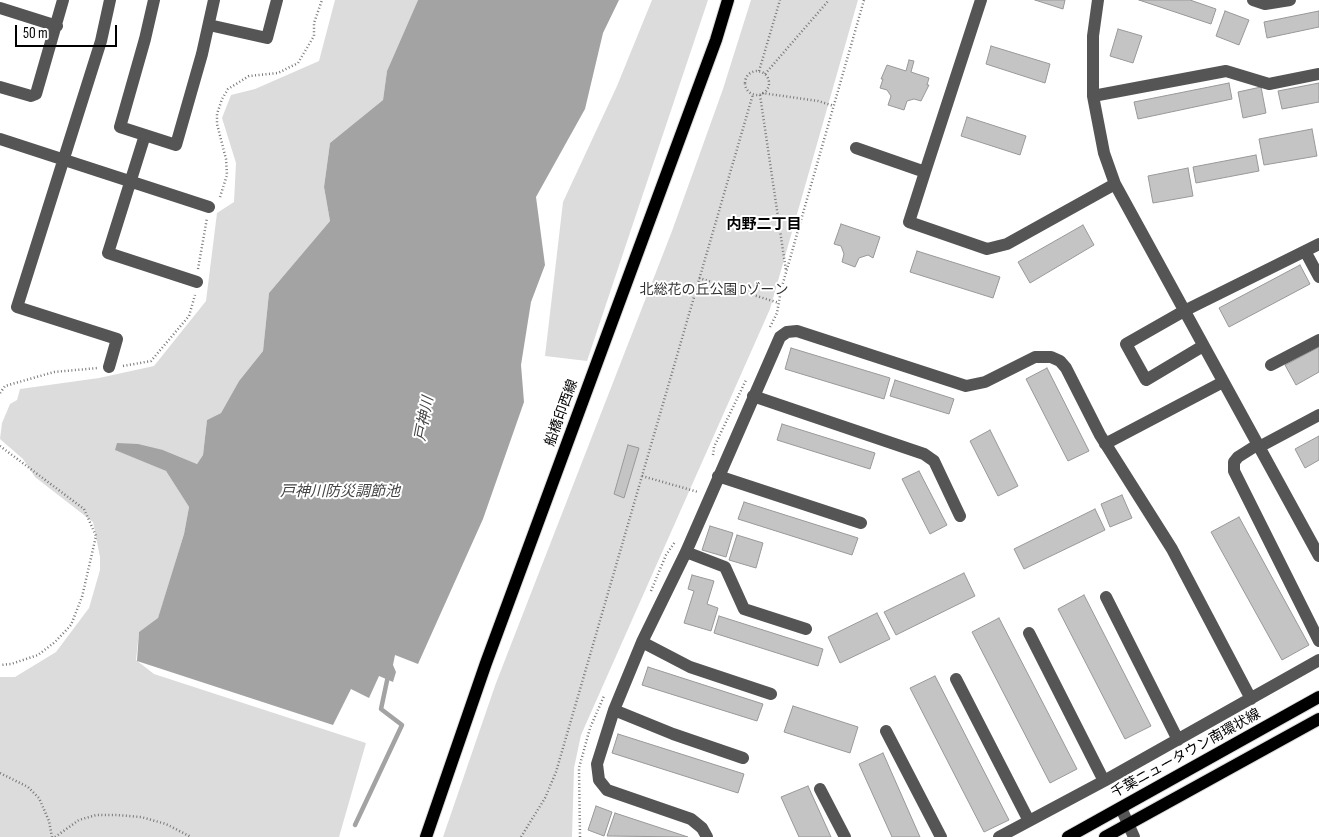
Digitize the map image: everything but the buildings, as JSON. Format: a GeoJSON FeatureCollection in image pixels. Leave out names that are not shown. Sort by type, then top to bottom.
{"type":"FeatureCollection","features":[{"type":"Feature","properties":{"kind":"main road","name":"船橋印西線"},"geometry":{"type":"LineString","coordinates":[[426,837],[486,663],[716,40],[728,0]]}},
{"type":"Feature","properties":{"kind":"main road","name":"千葉ニュータウン南環状線"},"geometry":{"type":"LineString","coordinates":[[1068,837],[1319,697]]}},
{"type":"Feature","properties":{"kind":"main road"},"geometry":{"type":"LineString","coordinates":[[1105,837],[1319,719]]}},
{"type":"Feature","properties":{"kind":"street"},"geometry":{"type":"LineString","coordinates":[[0,86],[31,96],[36,94],[63,0]]}},
{"type":"Feature","properties":{"kind":"street"},"geometry":{"type":"LineString","coordinates":[[109,367],[117,339],[17,307],[101,42],[110,0]]}},
{"type":"Feature","properties":{"kind":"street"},"geometry":{"type":"LineString","coordinates":[[154,0],[143,47],[120,127],[176,145],[209,26],[214,0]]}},
{"type":"Feature","properties":{"kind":"street"},"geometry":{"type":"LineString","coordinates":[[209,26],[268,38],[277,0]]}},
{"type":"Feature","properties":{"kind":"street"},"geometry":{"type":"LineString","coordinates":[[982,0],[909,222],[987,250],[1007,244],[1115,184]]}},
{"type":"Feature","properties":{"kind":"street"},"geometry":{"type":"LineString","coordinates":[[1098,0],[1093,36],[1093,96],[1104,153],[1115,184],[1319,556]]}},
{"type":"Feature","properties":{"kind":"street"},"geometry":{"type":"LineString","coordinates":[[1253,0],[1265,4],[1290,0]]}},
{"type":"Feature","properties":{"kind":"street"},"geometry":{"type":"LineString","coordinates":[[0,8],[57,26]]}},
{"type":"Feature","properties":{"kind":"street"},"geometry":{"type":"LineString","coordinates":[[1093,96],[1226,71],[1269,84],[1319,74]]}},
{"type":"Feature","properties":{"kind":"street"},"geometry":{"type":"LineString","coordinates":[[145,135],[108,253],[197,282]]}},
{"type":"Feature","properties":{"kind":"street"},"geometry":{"type":"LineString","coordinates":[[0,139],[209,207]]}},
{"type":"Feature","properties":{"kind":"street"},"geometry":{"type":"LineString","coordinates":[[856,148],[925,172]]}},
{"type":"Feature","properties":{"kind":"street"},"geometry":{"type":"LineString","coordinates":[[1203,346],[1146,380],[1126,344],[1184,311],[1319,244]]}},
{"type":"Feature","properties":{"kind":"street"},"geometry":{"type":"LineString","coordinates":[[1305,251],[1319,277]]}},
{"type":"Feature","properties":{"kind":"street"},"geometry":{"type":"LineString","coordinates":[[707,837],[702,828],[691,819],[613,793],[603,786],[598,775],[597,764],[614,710],[642,642],[686,552],[780,337],[787,332],[797,331],[966,386],[985,382],[1036,357],[1051,357],[1066,368],[1105,444],[1172,549],[1251,699]]}},
{"type":"Feature","properties":{"kind":"street"},"geometry":{"type":"LineString","coordinates":[[1271,365],[1319,340]]}},
{"type":"Feature","properties":{"kind":"street"},"geometry":{"type":"LineString","coordinates":[[1105,444],[1223,382]]}},
{"type":"Feature","properties":{"kind":"street"},"geometry":{"type":"LineString","coordinates":[[753,396],[924,454],[934,460],[960,516]]}},
{"type":"Feature","properties":{"kind":"street"},"geometry":{"type":"LineString","coordinates":[[1319,415],[1238,457],[1234,462],[1234,471],[1319,641]]}},
{"type":"Feature","properties":{"kind":"street"},"geometry":{"type":"LineString","coordinates":[[718,476],[861,523]]}},
{"type":"Feature","properties":{"kind":"street"},"geometry":{"type":"LineString","coordinates":[[686,552],[726,567],[744,609],[806,630]]}},
{"type":"Feature","properties":{"kind":"street"},"geometry":{"type":"LineString","coordinates":[[1106,597],[1178,740]]}},
{"type":"Feature","properties":{"kind":"street"},"geometry":{"type":"LineString","coordinates":[[1029,633],[1104,781]]}},
{"type":"Feature","properties":{"kind":"street"},"geometry":{"type":"LineString","coordinates":[[642,642],[690,667],[771,694]]}},
{"type":"Feature","properties":{"kind":"street"},"geometry":{"type":"LineString","coordinates":[[999,837],[1104,781],[1319,660]]}},
{"type":"Feature","properties":{"kind":"street"},"geometry":{"type":"LineString","coordinates":[[956,679],[1029,821]]}},
{"type":"Feature","properties":{"kind":"street"},"geometry":{"type":"LineString","coordinates":[[614,710],[673,734],[743,758]]}},
{"type":"Feature","properties":{"kind":"street"},"geometry":{"type":"LineString","coordinates":[[886,731],[941,837]]}},
{"type":"Feature","properties":{"kind":"street"},"geometry":{"type":"LineString","coordinates":[[820,789],[845,837]]}},
{"type":"Feature","properties":{"kind":"street"},"geometry":{"type":"LineString","coordinates":[[1121,808],[1134,837]]}},
{"type":"Feature","properties":{"kind":"path"},"geometry":{"type":"LineString","coordinates":[[220,197],[227,176],[226,159],[217,124],[217,114],[222,99],[228,89],[249,76],[278,73],[298,63],[314,36],[314,24],[322,0]]}},
{"type":"Feature","properties":{"kind":"path"},"geometry":{"type":"LineString","coordinates":[[759,71],[780,0]]}},
{"type":"Feature","properties":{"kind":"path"},"geometry":{"type":"LineString","coordinates":[[765,74],[829,0]]}},
{"type":"Feature","properties":{"kind":"path"},"geometry":{"type":"LineString","coordinates":[[769,330],[777,312],[786,273],[864,0]]}},
{"type":"Feature","properties":{"kind":"path"},"geometry":{"type":"LineString","coordinates":[[786,273],[761,94],[769,84],[765,74],[759,71],[750,72],[746,79],[746,87],[753,94],[761,94],[818,101],[834,106]]}},
{"type":"Feature","properties":{"kind":"path"},"geometry":{"type":"LineString","coordinates":[[521,837],[544,798],[556,772],[753,94]]}},
{"type":"Feature","properties":{"kind":"path"},"geometry":{"type":"LineString","coordinates":[[0,393],[6,386],[54,372],[151,361],[189,316],[197,282],[209,207]]}},
{"type":"Feature","properties":{"kind":"path"},"geometry":{"type":"LineString","coordinates":[[699,278],[779,303]]}},
{"type":"Feature","properties":{"kind":"path"},"geometry":{"type":"LineString","coordinates":[[712,460],[714,447],[748,375]]}},
{"type":"Feature","properties":{"kind":"path"},"geometry":{"type":"LineString","coordinates":[[0,446],[84,509],[96,536],[82,597],[71,625],[56,642],[38,655],[11,664],[0,665]]}},
{"type":"Feature","properties":{"kind":"path"},"geometry":{"type":"LineString","coordinates":[[642,476],[698,492]]}},
{"type":"Feature","properties":{"kind":"path"},"geometry":{"type":"LineString","coordinates":[[695,500],[702,484]]}},
{"type":"Feature","properties":{"kind":"path"},"geometry":{"type":"LineString","coordinates":[[649,597],[666,556],[677,538]]}},
{"type":"Feature","properties":{"kind":"path"},"geometry":{"type":"LineString","coordinates":[[580,837],[579,768],[590,728],[606,695]]}},
{"type":"Feature","properties":{"kind":"path"},"geometry":{"type":"LineString","coordinates":[[0,773],[28,786],[39,798],[49,821],[53,837],[79,820],[96,815],[141,817],[166,824],[191,837]]}},
{"type":"Feature","properties":{"kind":"green space"},"geometry":{"type":"Polygon","coordinates":[[[335,0],[418,0],[387,71],[383,100],[330,143],[324,187],[330,221],[269,293],[263,351],[239,381],[221,413],[207,420],[203,455],[197,464],[163,450],[116,450],[166,471],[189,507],[184,534],[158,619],[139,632],[136,660],[154,674],[366,743],[339,837],[0,837],[0,677],[15,677],[56,652],[89,608],[100,570],[100,557],[93,522],[35,477],[23,459],[0,439],[2,423],[10,404],[17,400],[20,389],[99,378],[154,366],[206,301],[217,213],[234,202],[236,163],[222,118],[231,95],[255,89],[319,61],[335,0]]]}},
{"type":"Feature","properties":{"kind":"green space"},"geometry":{"type":"Polygon","coordinates":[[[652,0],[708,0],[587,361],[545,356],[563,202],[617,86],[652,0]]]}},
{"type":"Feature","properties":{"kind":"green space","name":"北総花の丘公園 Dゾーン"},"geometry":{"type":"Polygon","coordinates":[[[751,0],[858,0],[770,309],[581,735],[574,768],[572,837],[443,837],[496,683],[672,231],[723,89],[751,0]]]}},
{"type":"Feature","properties":{"kind":"water","name":"戸神川防災調節池"},"geometry":{"type":"Polygon","coordinates":[[[418,0],[619,0],[603,33],[585,109],[536,197],[545,265],[531,302],[521,365],[524,402],[483,519],[418,664],[395,655],[393,665],[396,672],[393,682],[379,676],[369,698],[351,689],[333,725],[137,661],[139,632],[158,618],[184,534],[189,507],[166,471],[115,450],[117,443],[138,444],[163,450],[197,464],[203,455],[207,420],[221,413],[239,381],[263,351],[269,293],[330,221],[324,187],[330,143],[383,100],[387,71],[418,0]]]}},
{"type":"Feature","properties":{"kind":"waterway","name":"戸神川"},"geometry":{"type":"LineString","coordinates":[[355,825],[402,725],[381,709],[388,676]]}},
{"type":"Feature","properties":{"kind":"district","name":"内野二丁目"},"geometry":{"type":"Point","coordinates":[764,225]}}]}
